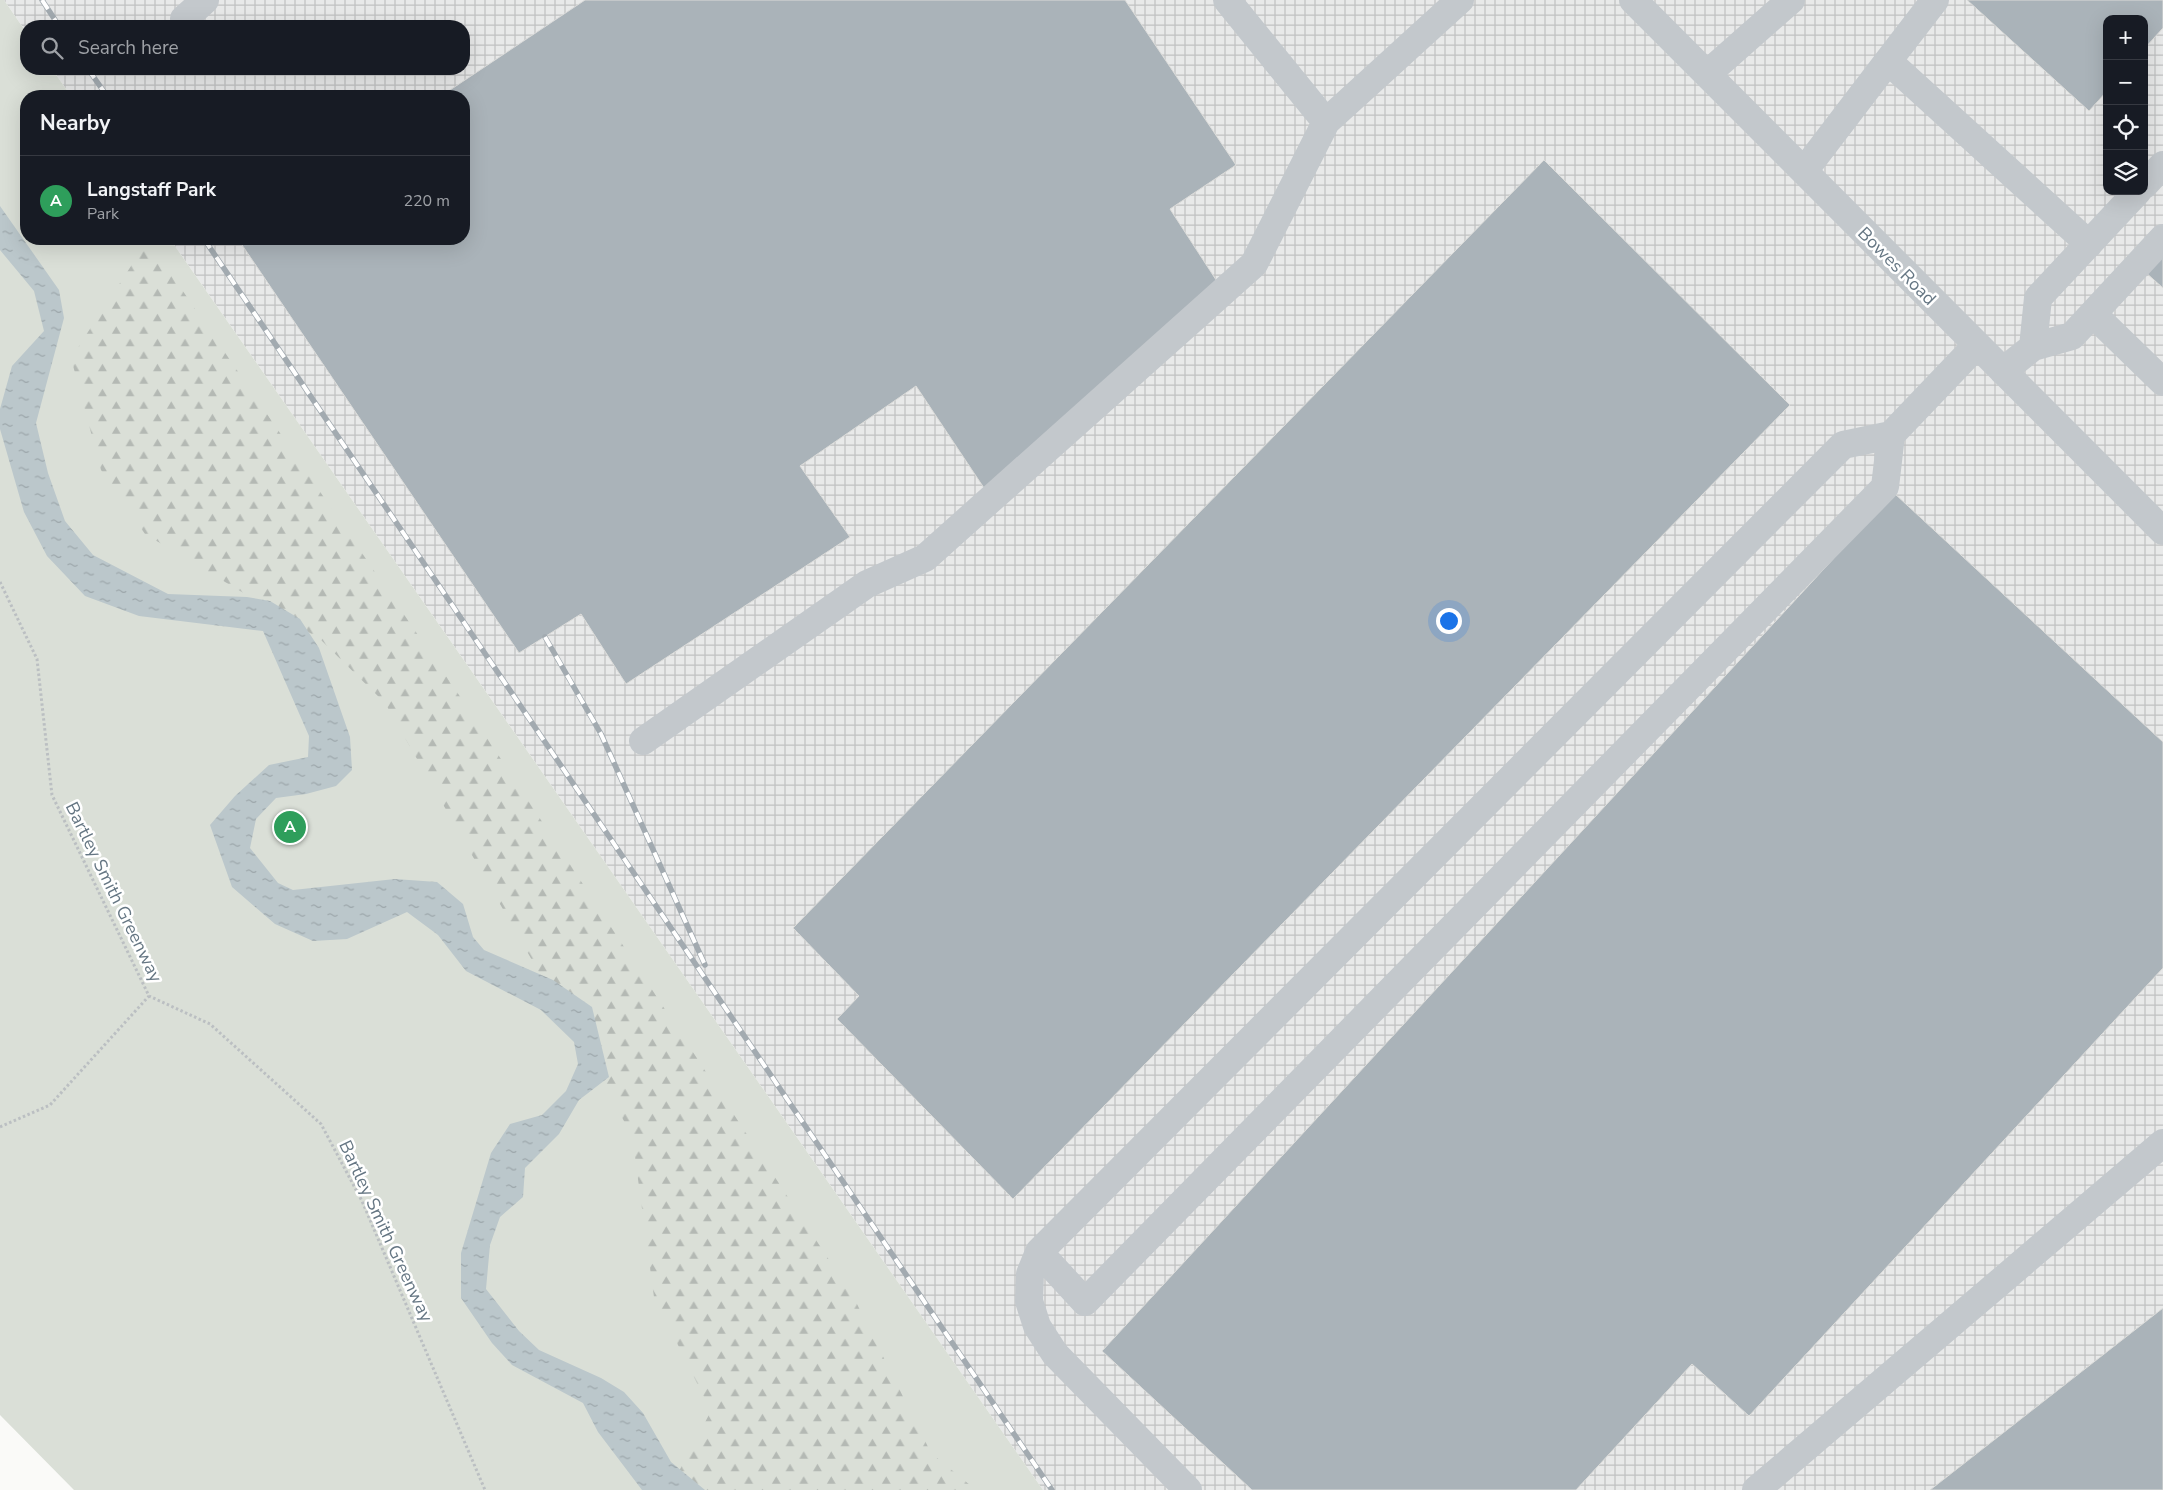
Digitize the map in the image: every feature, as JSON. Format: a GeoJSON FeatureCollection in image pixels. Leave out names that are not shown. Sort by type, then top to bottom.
{"type":"FeatureCollection","features":[{"type":"Feature","properties":{"kind":"street"},"geometry":{"type":"LineString","coordinates":[[184,19],[205,0]]}},
{"type":"Feature","properties":{"kind":"street"},"geometry":{"type":"LineString","coordinates":[[1227,0],[1326,122]]}},
{"type":"Feature","properties":{"kind":"street"},"geometry":{"type":"LineString","coordinates":[[643,741],[867,584],[925,558],[1247,271],[1254,264],[1326,122],[1460,0]]}},
{"type":"Feature","properties":{"kind":"street","name":"Bowes Road"},"geometry":{"type":"LineString","coordinates":[[1632,0],[2163,531]]}},
{"type":"Feature","properties":{"kind":"street"},"geometry":{"type":"LineString","coordinates":[[1804,171],[1934,0]]}},
{"type":"Feature","properties":{"kind":"street"},"geometry":{"type":"LineString","coordinates":[[1707,74],[1789,1]]}},
{"type":"Feature","properties":{"kind":"street"},"geometry":{"type":"LineString","coordinates":[[1888,61],[2089,244]]}},
{"type":"Feature","properties":{"kind":"street"},"geometry":{"type":"LineString","coordinates":[[2148,181],[2163,165]]}},
{"type":"Feature","properties":{"kind":"street"},"geometry":{"type":"LineString","coordinates":[[2033,346],[2038,298],[2134,195]]}},
{"type":"Feature","properties":{"kind":"street"},"geometry":{"type":"LineString","coordinates":[[2002,371],[2033,346],[2072,336],[2163,238]]}},
{"type":"Feature","properties":{"kind":"street"},"geometry":{"type":"LineString","coordinates":[[2093,314],[2163,382]]}},
{"type":"Feature","properties":{"kind":"street"},"geometry":{"type":"LineString","coordinates":[[1188,1490],[1056,1354],[1037,1326],[1029,1301],[1030,1274],[1039,1252],[1843,445],[1891,435],[1976,346]]}},
{"type":"Feature","properties":{"kind":"street"},"geometry":{"type":"LineString","coordinates":[[1039,1252],[1086,1302],[1885,487],[1891,435]]}},
{"type":"Feature","properties":{"kind":"street"},"geometry":{"type":"LineString","coordinates":[[1756,1490],[2163,1143]]}},
{"type":"Feature","properties":{"kind":"path","name":"Bartley Smith Greenway"},"geometry":{"type":"LineString","coordinates":[[0,582],[37,659],[52,795],[149,996],[210,1024],[321,1124],[362,1201],[485,1490]]}},
{"type":"Feature","properties":{"kind":"path"},"geometry":{"type":"LineString","coordinates":[[0,1127],[50,1105],[149,996]]}},
{"type":"Feature","properties":{"kind":"shaded area"},"geometry":{"type":"Polygon","coordinates":[[[4,0],[2163,0],[2163,1490],[1043,1490],[174,245],[470,245],[470,90],[67,90],[56,75],[470,75],[470,20],[20,20],[20,23],[4,0]]]}},
{"type":"Feature","properties":{"kind":"green space"},"geometry":{"type":"Polygon","coordinates":[[[0,0],[4,0],[20,23],[20,75],[56,75],[67,90],[20,90],[20,245],[174,245],[1043,1490],[74,1490],[0,1415],[0,0]]]}},
{"type":"Feature","properties":{"kind":"green space"},"geometry":{"type":"Polygon","coordinates":[[[145,245],[151,245],[459,695],[854,1298],[931,1453],[976,1490],[669,1490],[711,1411],[654,1297],[632,1135],[385,703],[320,639],[145,534],[101,470],[71,358],[145,245]]]}},
{"type":"Feature","properties":{"kind":"water"},"geometry":{"type":"Polygon","coordinates":[[[0,206],[20,234],[20,245],[27,245],[59,290],[64,318],[36,423],[48,473],[65,521],[93,555],[168,594],[247,597],[270,601],[300,619],[319,648],[350,737],[352,770],[336,786],[306,794],[276,798],[256,819],[250,848],[278,883],[293,890],[395,879],[437,882],[463,904],[473,937],[484,950],[553,980],[592,1007],[609,1077],[579,1100],[559,1134],[525,1168],[523,1197],[500,1217],[490,1245],[486,1289],[519,1331],[539,1350],[601,1378],[624,1392],[643,1413],[671,1462],[705,1490],[642,1490],[598,1432],[583,1403],[512,1365],[492,1343],[461,1298],[461,1253],[491,1153],[510,1124],[542,1115],[566,1091],[578,1064],[574,1042],[541,1010],[466,971],[438,935],[407,912],[347,939],[313,941],[275,924],[232,887],[210,825],[235,796],[269,765],[308,757],[309,736],[263,631],[139,616],[85,596],[47,556],[24,512],[0,429],[0,409],[12,366],[44,331],[34,291],[0,250],[0,206]]]}},
{"type":"Feature","properties":{"kind":"building"},"geometry":{"type":"Polygon","coordinates":[[[585,0],[1125,0],[1236,165],[1170,209],[1222,289],[988,494],[916,386],[800,466],[850,537],[626,684],[581,614],[519,653],[242,245],[470,245],[470,90],[450,90],[585,0]]]}},
{"type":"Feature","properties":{"kind":"building"},"geometry":{"type":"Polygon","coordinates":[[[1967,0],[2163,0],[2163,28],[2148,45],[2148,15],[2103,15],[2103,95],[2089,111],[1967,0]]]}},
{"type":"Feature","properties":{"kind":"building"},"geometry":{"type":"Polygon","coordinates":[[[1544,160],[1790,405],[1013,1199],[837,1019],[859,996],[793,928],[1544,160]]]}},
{"type":"Feature","properties":{"kind":"building"},"geometry":{"type":"Polygon","coordinates":[[[2163,250],[2163,288],[2144,271],[2163,250]]]}},
{"type":"Feature","properties":{"kind":"building"},"geometry":{"type":"Polygon","coordinates":[[[1894,493],[2163,742],[2163,968],[1749,1416],[1692,1364],[1576,1490],[1252,1490],[1102,1351],[1894,493]]]}},
{"type":"Feature","properties":{"kind":"building"},"geometry":{"type":"Polygon","coordinates":[[[2163,1308],[2163,1490],[1930,1490],[2163,1308]]]}},
{"type":"Feature","properties":{"kind":"railway"},"geometry":{"type":"LineString","coordinates":[[42,0],[55,20]]}},
{"type":"Feature","properties":{"kind":"railway"},"geometry":{"type":"LineString","coordinates":[[92,75],[103,90]]}},
{"type":"Feature","properties":{"kind":"railway"},"geometry":{"type":"LineString","coordinates":[[208,245],[1052,1490]]}},
{"type":"Feature","properties":{"kind":"railway"},"geometry":{"type":"LineString","coordinates":[[545,637],[601,734],[705,965]]}},
{"type":"Feature","properties":{"kind":"place","name":"Langstaff Park"},"geometry":{"type":"Point","coordinates":[290,827]}}]}
